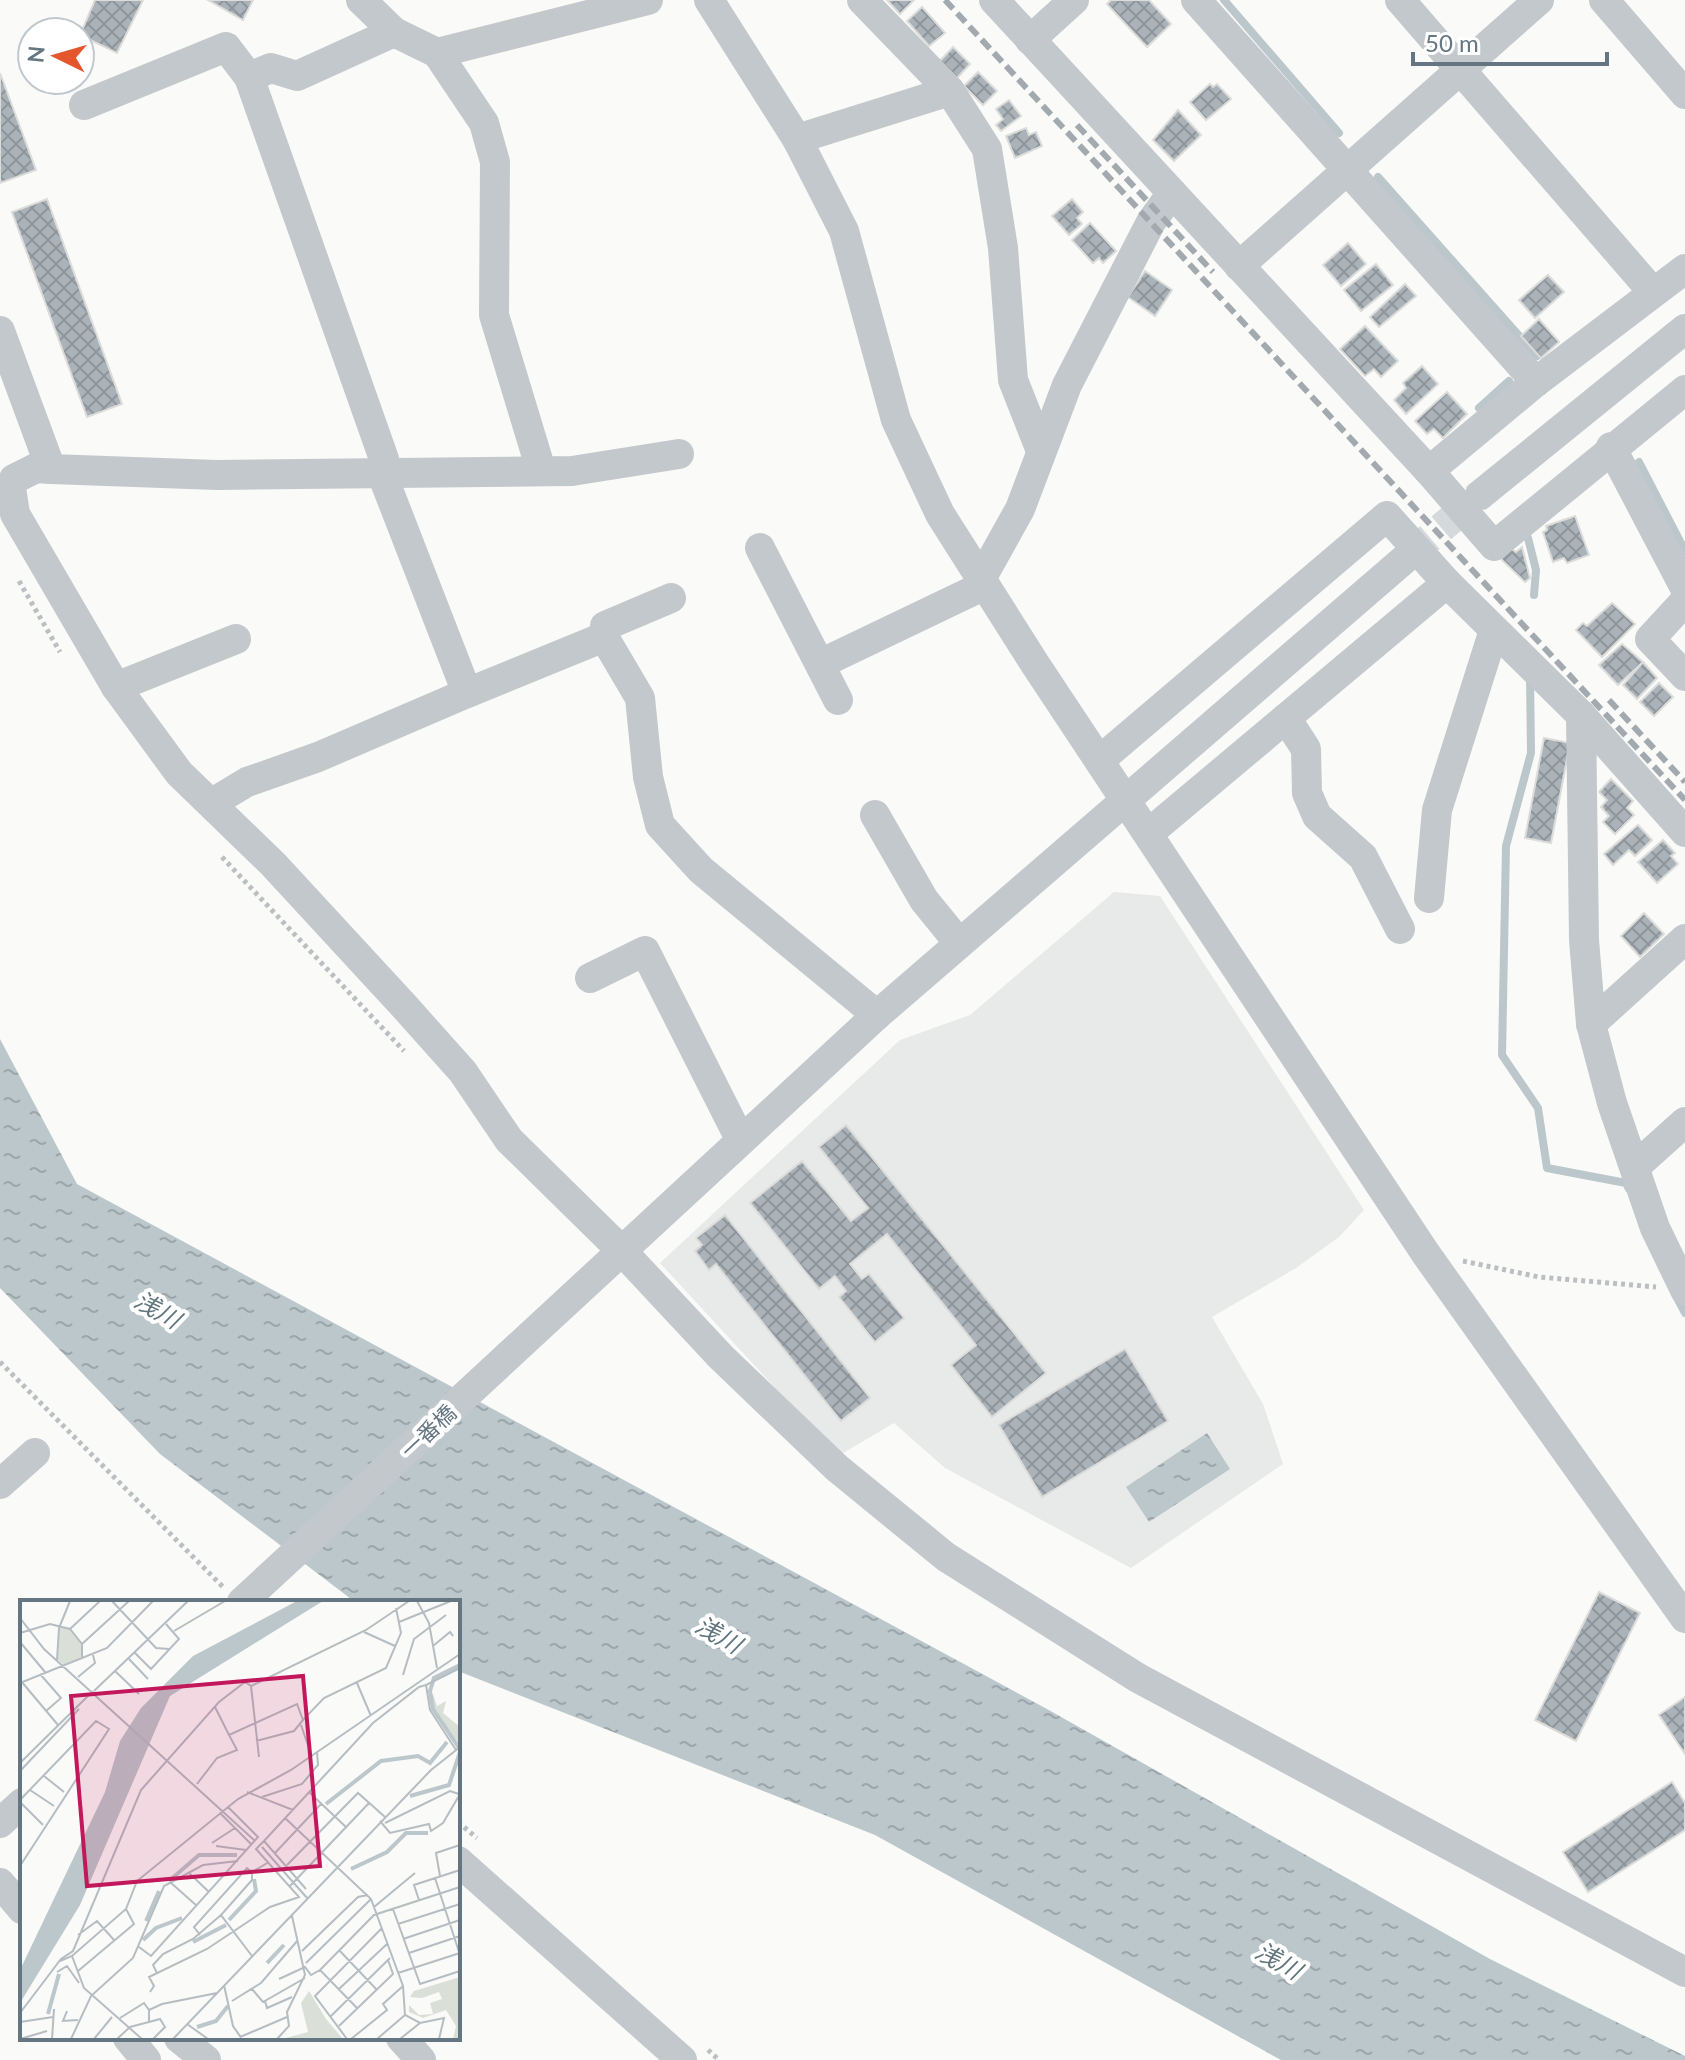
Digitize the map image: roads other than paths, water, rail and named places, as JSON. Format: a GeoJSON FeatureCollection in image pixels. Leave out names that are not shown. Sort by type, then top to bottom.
{"type":"FeatureCollection","features":[{"type":"Feature","properties":{"kind":"street"},"geometry":{"type":"LineString","coordinates":[[361,0],[394,32],[437,53],[484,123],[495,162],[494,315],[541,470]]}},
{"type":"Feature","properties":{"kind":"street"},"geometry":{"type":"LineString","coordinates":[[437,53],[648,0]]}},
{"type":"Feature","properties":{"kind":"street"},"geometry":{"type":"LineString","coordinates":[[709,0],[797,139],[844,231],[896,420],[925,489],[983,582],[1426,1254],[1685,1618]]}},
{"type":"Feature","properties":{"kind":"street"},"geometry":{"type":"LineString","coordinates":[[862,0],[950,91],[987,149],[1003,248],[1013,380],[1041,451]]}},
{"type":"Feature","properties":{"kind":"street"},"geometry":{"type":"LineString","coordinates":[[994,0],[1429,471],[1494,546],[1611,447],[1685,390]]}},
{"type":"Feature","properties":{"kind":"street"},"geometry":{"type":"LineString","coordinates":[[1030,40],[1074,0]]}},
{"type":"Feature","properties":{"kind":"street"},"geometry":{"type":"LineString","coordinates":[[1196,0],[1536,382]]}},
{"type":"Feature","properties":{"kind":"street"},"geometry":{"type":"LineString","coordinates":[[1400,0],[1652,291]]}},
{"type":"Feature","properties":{"kind":"street"},"geometry":{"type":"LineString","coordinates":[[1239,266],[1539,0]]}},
{"type":"Feature","properties":{"kind":"street"},"geometry":{"type":"LineString","coordinates":[[1604,0],[1685,94]]}},
{"type":"Feature","properties":{"kind":"street"},"geometry":{"type":"LineString","coordinates":[[249,77],[271,68],[297,76],[394,32]]}},
{"type":"Feature","properties":{"kind":"street"},"geometry":{"type":"LineString","coordinates":[[84,105],[226,47],[249,77],[384,459],[382,474],[467,693]]}},
{"type":"Feature","properties":{"kind":"street"},"geometry":{"type":"LineString","coordinates":[[797,139],[950,91]]}},
{"type":"Feature","properties":{"kind":"street"},"geometry":{"type":"LineString","coordinates":[[820,664],[983,582],[1020,509],[1067,385],[1151,222],[1172,193]]}},
{"type":"Feature","properties":{"kind":"street"},"geometry":{"type":"LineString","coordinates":[[1429,471],[1536,382],[1652,291],[1685,269]]}},
{"type":"Feature","properties":{"kind":"street"},"geometry":{"type":"LineString","coordinates":[[1480,495],[1685,329]]}},
{"type":"Feature","properties":{"kind":"street"},"geometry":{"type":"LineString","coordinates":[[0,331],[51,469]]}},
{"type":"Feature","properties":{"kind":"street"},"geometry":{"type":"LineString","coordinates":[[1611,447],[1685,588]]}},
{"type":"Feature","properties":{"kind":"street"},"geometry":{"type":"LineString","coordinates":[[679,454],[572,471],[217,475],[36,468],[14,479],[11,488],[15,514],[116,687],[166,758],[425,1028],[463,1072],[509,1140],[613,1260],[721,1357],[837,1468],[946,1557],[1138,1678],[1685,1972]]}},
{"type":"Feature","properties":{"kind":"street"},"geometry":{"type":"LineString","coordinates":[[1100,760],[1387,516],[1447,583],[1581,715],[1685,832]]}},
{"type":"Feature","properties":{"kind":"street"},"geometry":{"type":"LineString","coordinates":[[760,548],[838,700]]}},
{"type":"Feature","properties":{"kind":"street","name":"一番橋"},"geometry":{"type":"LineString","coordinates":[[241,1596],[613,1260],[877,1015],[1126,796],[1407,557]]}},
{"type":"Feature","properties":{"kind":"street"},"geometry":{"type":"LineString","coordinates":[[1149,833],[1447,583]]}},
{"type":"Feature","properties":{"kind":"street"},"geometry":{"type":"LineString","coordinates":[[671,598],[605,626],[604,637],[640,698],[648,777],[660,825],[701,870],[877,1015]]}},
{"type":"Feature","properties":{"kind":"street"},"geometry":{"type":"LineString","coordinates":[[1685,601],[1650,639],[1685,676]]}},
{"type":"Feature","properties":{"kind":"street"},"geometry":{"type":"LineString","coordinates":[[1429,898],[1437,810],[1494,630]]}},
{"type":"Feature","properties":{"kind":"street"},"geometry":{"type":"LineString","coordinates":[[212,803],[247,782],[318,757],[604,637]]}},
{"type":"Feature","properties":{"kind":"street"},"geometry":{"type":"LineString","coordinates":[[116,687],[193,653],[236,639]]}},
{"type":"Feature","properties":{"kind":"street"},"geometry":{"type":"LineString","coordinates":[[1581,715],[1584,940],[1591,1024],[1612,1103],[1655,1228],[1685,1289]]}},
{"type":"Feature","properties":{"kind":"street"},"geometry":{"type":"LineString","coordinates":[[1286,718],[1306,749],[1307,793],[1317,816],[1363,857],[1400,929]]}},
{"type":"Feature","properties":{"kind":"street"},"geometry":{"type":"LineString","coordinates":[[875,815],[924,900],[959,943]]}},
{"type":"Feature","properties":{"kind":"street"},"geometry":{"type":"LineString","coordinates":[[1591,1024],[1685,939]]}},
{"type":"Feature","properties":{"kind":"street"},"geometry":{"type":"LineString","coordinates":[[590,978],[645,951],[740,1139]]}},
{"type":"Feature","properties":{"kind":"street"},"geometry":{"type":"LineString","coordinates":[[1636,1166],[1685,1122]]}},
{"type":"Feature","properties":{"kind":"street"},"geometry":{"type":"LineString","coordinates":[[0,1484],[35,1453]]}},
{"type":"Feature","properties":{"kind":"street"},"geometry":{"type":"LineString","coordinates":[[0,1823],[20,1805]]}},
{"type":"Feature","properties":{"kind":"street"},"geometry":{"type":"LineString","coordinates":[[460,1863],[682,2060]]}},
{"type":"Feature","properties":{"kind":"street"},"geometry":{"type":"LineString","coordinates":[[0,1883],[20,1907]]}},
{"type":"Feature","properties":{"kind":"street"},"geometry":{"type":"LineString","coordinates":[[130,2040],[146,2060]]}},
{"type":"Feature","properties":{"kind":"street"},"geometry":{"type":"LineString","coordinates":[[181,2040],[206,2060]]}},
{"type":"Feature","properties":{"kind":"street"},"geometry":{"type":"LineString","coordinates":[[403,2040],[421,2060]]}},
{"type":"Feature","properties":{"kind":"water","name":"浅川"},"geometry":{"type":"Polygon","coordinates":[[[0,1039],[77,1184],[1047,1709],[1490,1959],[1685,2056],[1685,2060],[1281,2060],[875,1835],[460,1672],[460,1600],[352,1600],[160,1454],[0,1288],[0,1039]]]}},
{"type":"Feature","properties":{"kind":"water"},"geometry":{"type":"Polygon","coordinates":[[[1207,1433],[1230,1469],[1149,1522],[1126,1487],[1207,1433]]]}},
{"type":"Feature","properties":{"kind":"waterway"},"geometry":{"type":"LineString","coordinates":[[1224,0],[1339,133]]}},
{"type":"Feature","properties":{"kind":"waterway"},"geometry":{"type":"LineString","coordinates":[[1378,177],[1537,356]]}},
{"type":"Feature","properties":{"kind":"waterway"},"geometry":{"type":"LineString","coordinates":[[1479,408],[1509,381]]}},
{"type":"Feature","properties":{"kind":"waterway"},"geometry":{"type":"LineString","coordinates":[[1639,462],[1685,551]]}},
{"type":"Feature","properties":{"kind":"waterway"},"geometry":{"type":"LineString","coordinates":[[1528,538],[1536,570],[1534,595]]}},
{"type":"Feature","properties":{"kind":"waterway"},"geometry":{"type":"LineString","coordinates":[[1530,675],[1531,753],[1506,846],[1502,1055],[1538,1108],[1547,1168],[1626,1183],[1629,1189]]}},
{"type":"Feature","properties":{"kind":"waterway"},"geometry":{"type":"LineString","coordinates":[[1676,1296],[1685,1313]]}},
{"type":"Feature","properties":{"kind":"tunnel"},"geometry":{"type":"LineString","coordinates":[[1407,557],[1480,495]]}},
{"type":"Feature","properties":{"kind":"railway"},"geometry":{"type":"LineString","coordinates":[[945,0],[1685,800]]}},
{"type":"Feature","properties":{"kind":"railway"},"geometry":{"type":"LineString","coordinates":[[1077,125],[1213,272]]}},
{"type":"Feature","properties":{"kind":"railway"},"geometry":{"type":"LineString","coordinates":[[1609,700],[1685,782]]}}]}
